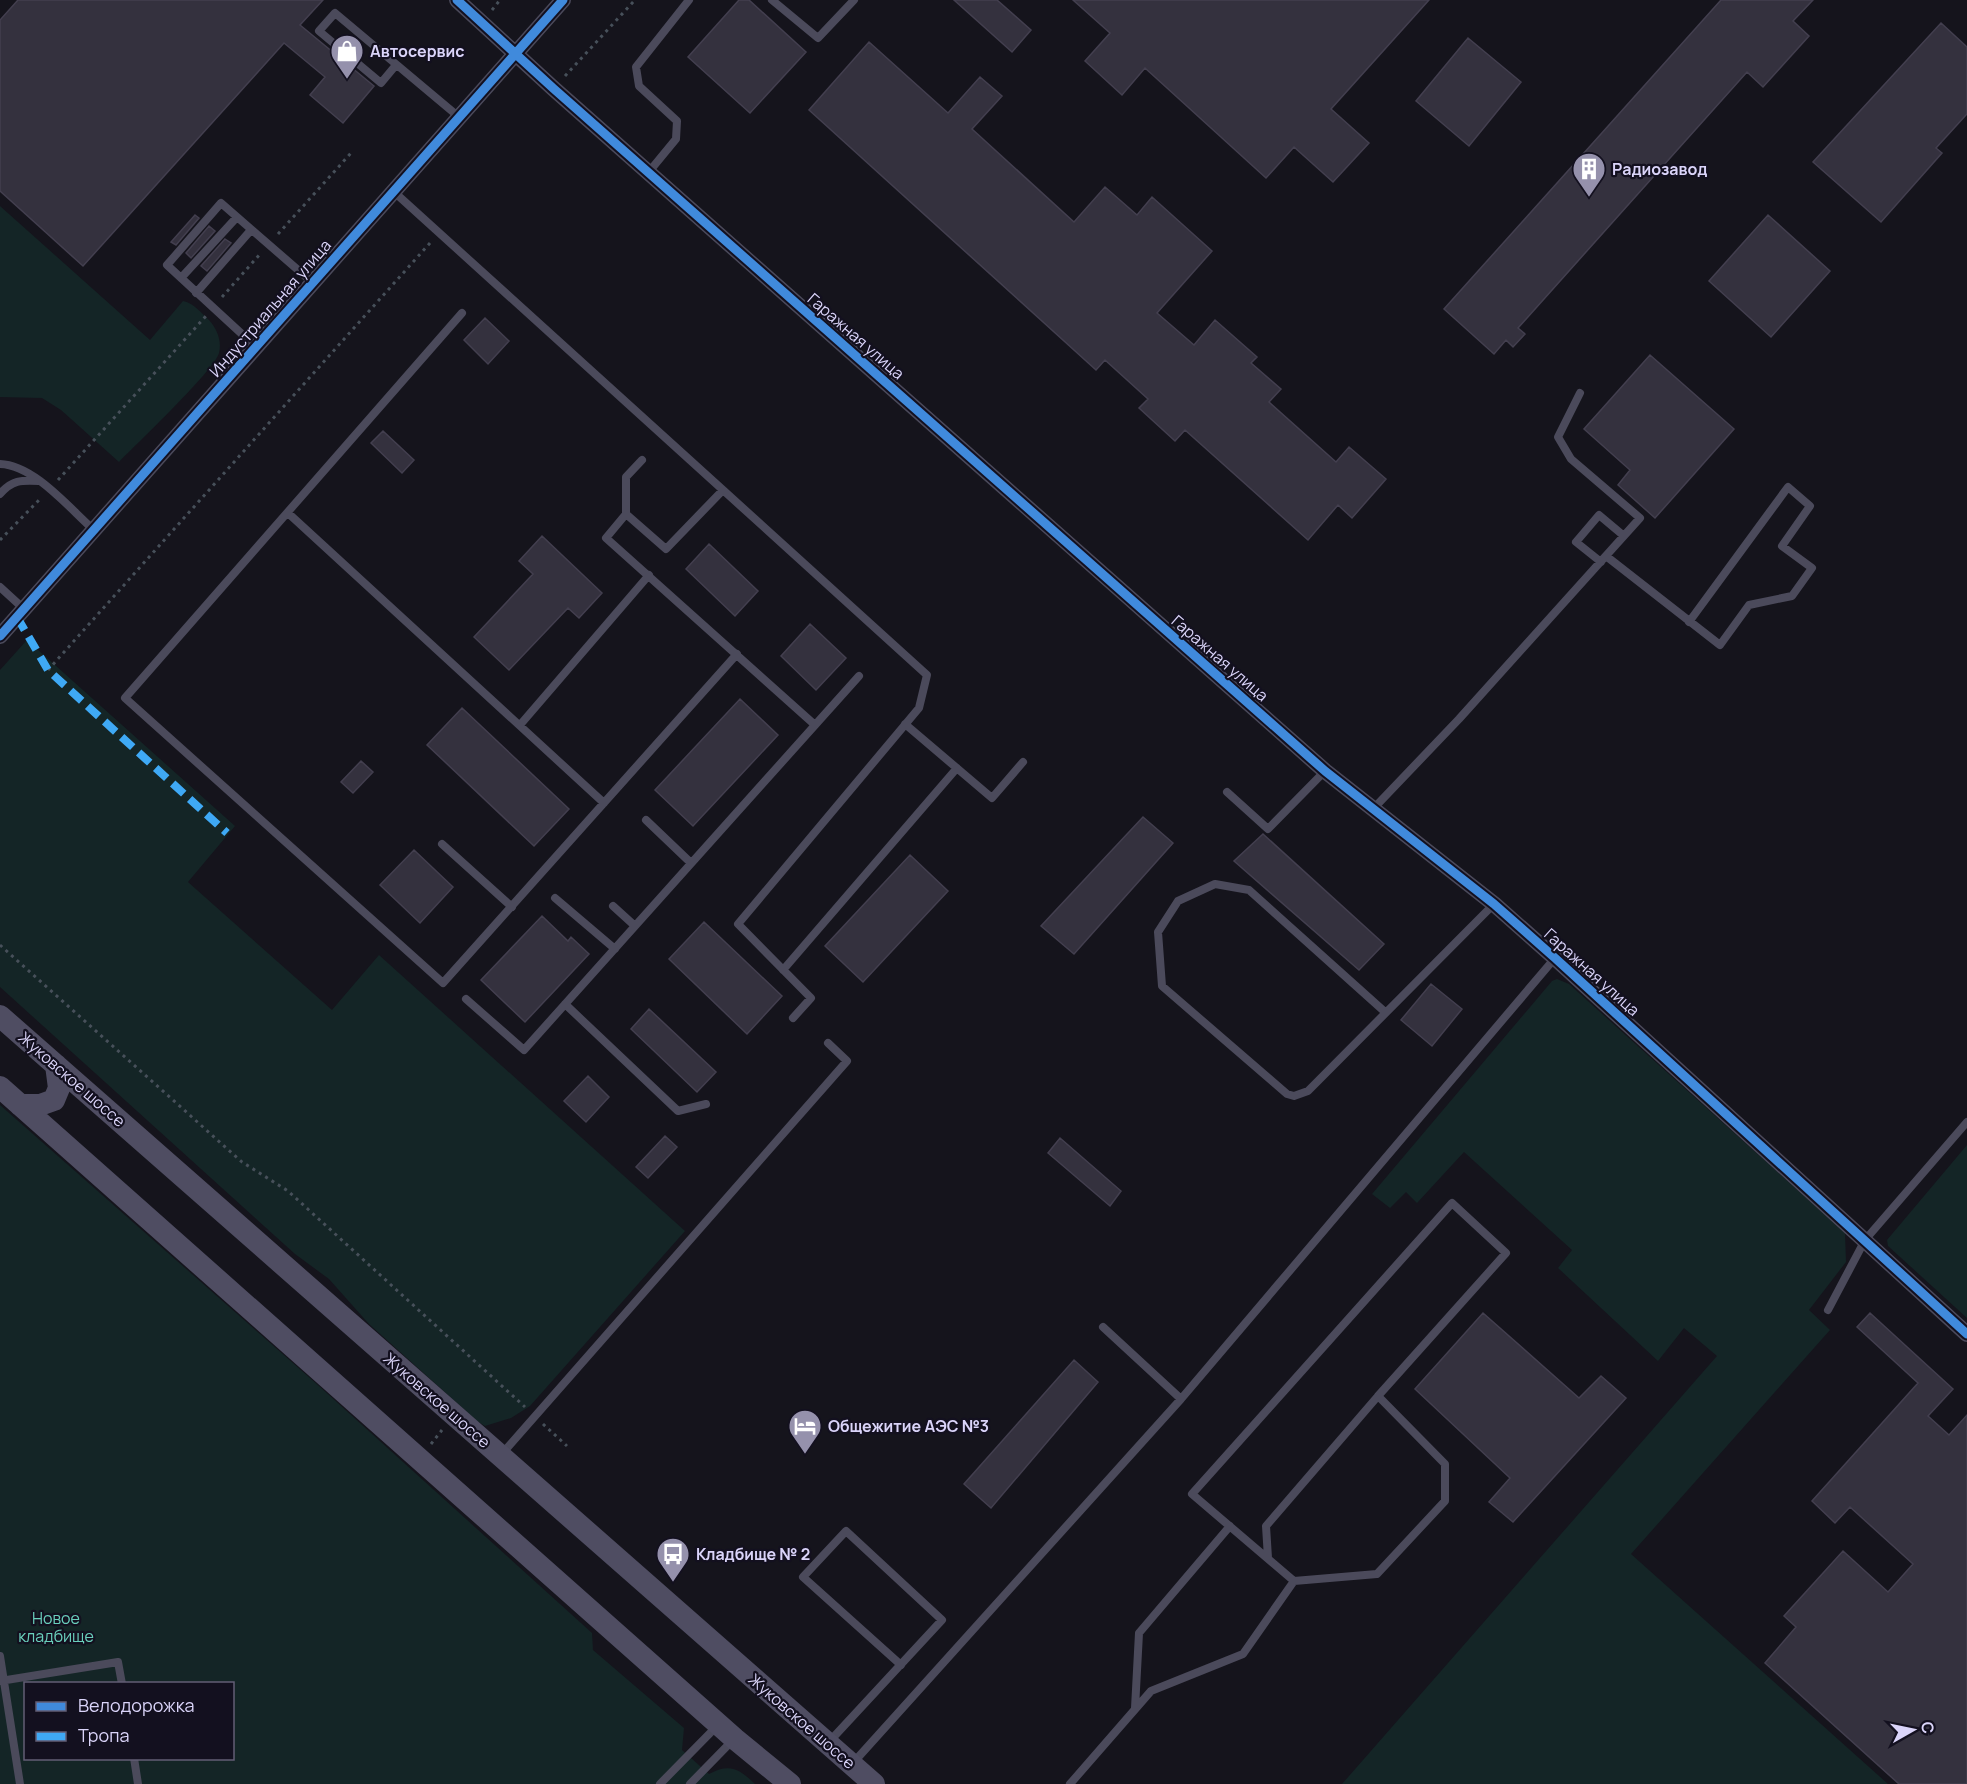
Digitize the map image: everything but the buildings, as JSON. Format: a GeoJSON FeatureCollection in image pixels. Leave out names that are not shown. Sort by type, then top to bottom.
{"type":"FeatureCollection","features":[{"type":"Feature","properties":{"kind":"main road","name":"Жуковское шоссе"},"geometry":{"type":"LineString","coordinates":[[0,1016],[874,1784]]}},
{"type":"Feature","properties":{"kind":"main road"},"geometry":{"type":"LineString","coordinates":[[20,1105],[40,1106],[54,1100],[59,1088],[56,1065]]}},
{"type":"Feature","properties":{"kind":"main road"},"geometry":{"type":"LineString","coordinates":[[0,1087],[726,1732],[790,1784]]}},
{"type":"Feature","properties":{"kind":"street","name":"Гаражная улица"},"geometry":{"type":"LineString","coordinates":[[457,0],[515,55],[1325,771],[1494,904],[1967,1334]]}},
{"type":"Feature","properties":{"kind":"street","name":"Индустриальная улица"},"geometry":{"type":"LineString","coordinates":[[0,636],[563,0]]}},
{"type":"Feature","properties":{"kind":"lane"},"geometry":{"type":"LineString","coordinates":[[648,173],[676,140],[677,121],[639,86],[636,67],[689,0]]}},
{"type":"Feature","properties":{"kind":"lane"},"geometry":{"type":"LineString","coordinates":[[772,0],[818,38],[851,1]]}},
{"type":"Feature","properties":{"kind":"lane"},"geometry":{"type":"LineString","coordinates":[[396,65],[381,83],[319,31],[335,13],[459,117]]}},
{"type":"Feature","properties":{"kind":"lane"},"geometry":{"type":"LineString","coordinates":[[393,191],[927,675],[919,708],[738,924],[811,998],[793,1018]]}},
{"type":"Feature","properties":{"kind":"lane"},"geometry":{"type":"LineString","coordinates":[[256,347],[166,265],[221,203],[313,283]]}},
{"type":"Feature","properties":{"kind":"lane"},"geometry":{"type":"LineString","coordinates":[[181,278],[237,217]]}},
{"type":"Feature","properties":{"kind":"lane"},"geometry":{"type":"LineString","coordinates":[[196,292],[251,230]]}},
{"type":"Feature","properties":{"kind":"lane"},"geometry":{"type":"LineString","coordinates":[[462,314],[125,698],[443,983],[737,654]]}},
{"type":"Feature","properties":{"kind":"lane"},"geometry":{"type":"LineString","coordinates":[[1374,808],[1459,719],[1640,518],[1571,459],[1558,437],[1580,393]]}},
{"type":"Feature","properties":{"kind":"lane"},"geometry":{"type":"LineString","coordinates":[[642,460],[626,477],[626,514],[606,538],[815,725]]}},
{"type":"Feature","properties":{"kind":"lane"},"geometry":{"type":"LineString","coordinates":[[0,464],[13,464],[39,481],[94,530]]}},
{"type":"Feature","properties":{"kind":"lane"},"geometry":{"type":"LineString","coordinates":[[0,494],[8,484],[20,480],[39,481]]}},
{"type":"Feature","properties":{"kind":"lane"},"geometry":{"type":"LineString","coordinates":[[1624,536],[1599,515],[1576,542],[1603,559],[1720,645],[1749,605],[1792,596],[1812,568],[1782,546],[1810,506],[1788,487],[1689,622]]}},
{"type":"Feature","properties":{"kind":"lane"},"geometry":{"type":"LineString","coordinates":[[626,514],[666,549],[723,489]]}},
{"type":"Feature","properties":{"kind":"lane"},"geometry":{"type":"LineString","coordinates":[[288,513],[604,803]]}},
{"type":"Feature","properties":{"kind":"lane"},"geometry":{"type":"LineString","coordinates":[[520,725],[649,575]]}},
{"type":"Feature","properties":{"kind":"lane"},"geometry":{"type":"LineString","coordinates":[[0,587],[24,609]]}},
{"type":"Feature","properties":{"kind":"lane"},"geometry":{"type":"LineString","coordinates":[[466,999],[524,1050],[859,676]]}},
{"type":"Feature","properties":{"kind":"lane"},"geometry":{"type":"LineString","coordinates":[[906,724],[992,798],[1023,762]]}},
{"type":"Feature","properties":{"kind":"lane"},"geometry":{"type":"LineString","coordinates":[[783,970],[957,768]]}},
{"type":"Feature","properties":{"kind":"lane"},"geometry":{"type":"LineString","coordinates":[[1227,792],[1268,829],[1325,771]]}},
{"type":"Feature","properties":{"kind":"lane"},"geometry":{"type":"LineString","coordinates":[[646,820],[691,863]]}},
{"type":"Feature","properties":{"kind":"lane"},"geometry":{"type":"LineString","coordinates":[[442,844],[512,907]]}},
{"type":"Feature","properties":{"kind":"lane"},"geometry":{"type":"LineString","coordinates":[[1385,1012],[1249,890],[1215,884],[1178,901],[1158,932],[1162,986],[1287,1094],[1294,1096],[1308,1091],[1494,904]]}},
{"type":"Feature","properties":{"kind":"lane"},"geometry":{"type":"LineString","coordinates":[[555,898],[615,949]]}},
{"type":"Feature","properties":{"kind":"lane"},"geometry":{"type":"LineString","coordinates":[[613,906],[635,926]]}},
{"type":"Feature","properties":{"kind":"lane"},"geometry":{"type":"LineString","coordinates":[[852,1764],[1181,1399],[1555,958]]}},
{"type":"Feature","properties":{"kind":"lane"},"geometry":{"type":"LineString","coordinates":[[565,1004],[678,1112],[706,1104]]}},
{"type":"Feature","properties":{"kind":"lane"},"geometry":{"type":"LineString","coordinates":[[501,1455],[847,1061],[828,1043]]}},
{"type":"Feature","properties":{"kind":"lane"},"geometry":{"type":"LineString","coordinates":[[1828,1310],[1865,1240],[1967,1122]]}},
{"type":"Feature","properties":{"kind":"lane"},"geometry":{"type":"LineString","coordinates":[[1268,1558],[1266,1526],[1378,1396],[1506,1253],[1452,1203],[1192,1494],[1294,1581],[1377,1574],[1445,1501],[1445,1464],[1378,1396]]}},
{"type":"Feature","properties":{"kind":"lane"},"geometry":{"type":"LineString","coordinates":[[1103,1327],[1181,1399]]}},
{"type":"Feature","properties":{"kind":"lane"},"geometry":{"type":"LineString","coordinates":[[1135,1709],[1139,1633],[1230,1526]]}},
{"type":"Feature","properties":{"kind":"lane"},"geometry":{"type":"LineString","coordinates":[[828,1743],[910,1655],[942,1620],[846,1531],[803,1577],[901,1665]]}},
{"type":"Feature","properties":{"kind":"lane"},"geometry":{"type":"LineString","coordinates":[[1070,1784],[1151,1691],[1243,1654],[1294,1581]]}},
{"type":"Feature","properties":{"kind":"lane"},"geometry":{"type":"LineString","coordinates":[[0,1656],[20,1784]]}},
{"type":"Feature","properties":{"kind":"lane"},"geometry":{"type":"LineString","coordinates":[[2,1680],[118,1662],[122,1682]]}},
{"type":"Feature","properties":{"kind":"lane"},"geometry":{"type":"LineString","coordinates":[[660,1784],[726,1732]]}},
{"type":"Feature","properties":{"kind":"lane"},"geometry":{"type":"LineString","coordinates":[[690,1784],[726,1732]]}},
{"type":"Feature","properties":{"kind":"lane"},"geometry":{"type":"LineString","coordinates":[[134,1760],[138,1784]]}},
{"type":"Feature","properties":{"kind":"path"},"geometry":{"type":"LineString","coordinates":[[554,89],[635,0]]}},
{"type":"Feature","properties":{"kind":"path"},"geometry":{"type":"LineString","coordinates":[[0,540],[49,490],[351,153]]}},
{"type":"Feature","properties":{"kind":"path"},"geometry":{"type":"LineString","coordinates":[[48,670],[440,233]]}},
{"type":"Feature","properties":{"kind":"path"},"geometry":{"type":"LineString","coordinates":[[0,945],[242,1162],[288,1191],[567,1446]]}},
{"type":"Feature","properties":{"kind":"green space"},"geometry":{"type":"Polygon","coordinates":[[[0,206],[150,340],[183,301],[197,309],[209,320],[216,331],[220,349],[214,362],[189,391],[119,462],[61,410],[42,398],[0,397],[0,206]]]}},
{"type":"Feature","properties":{"kind":"green space"},"geometry":{"type":"Polygon","coordinates":[[[27,640],[235,826],[188,882],[332,1010],[379,955],[685,1231],[530,1406],[511,1418],[485,1426],[477,1421],[369,1324],[329,1279],[295,1254],[0,987],[0,670],[27,640]]]}},
{"type":"Feature","properties":{"kind":"green space"},"geometry":{"type":"Polygon","coordinates":[[[1557,979],[1569,984],[1845,1233],[1846,1262],[1809,1310],[1830,1330],[1631,1554],[1888,1784],[1342,1784],[1717,1356],[1684,1328],[1658,1361],[1558,1268],[1572,1250],[1464,1152],[1417,1203],[1406,1192],[1390,1208],[1372,1194],[1552,981],[1557,979]]]}},
{"type":"Feature","properties":{"kind":"green space","name":"Новое кладбище"},"geometry":{"type":"Polygon","coordinates":[[[0,1105],[319,1386],[592,1633],[593,1650],[684,1728],[682,1750],[709,1774],[723,1769],[734,1769],[755,1784],[0,1784],[0,1105]]]}},
{"type":"Feature","properties":{"kind":"green space"},"geometry":{"type":"Polygon","coordinates":[[[1967,1145],[1967,1318],[1888,1246],[1887,1240],[1967,1145]]]}},
{"type":"Feature","properties":{"kind":"marked path"},"geometry":{"type":"LineString","coordinates":[[17,617],[48,670],[227,833]]}},
{"type":"Feature","properties":{"kind":"cycle path"},"geometry":{"type":"LineString","coordinates":[[457,0],[554,89],[1325,771],[1494,904],[1967,1334]]}},
{"type":"Feature","properties":{"kind":"cycle path"},"geometry":{"type":"LineString","coordinates":[[0,636],[563,0]]}},
{"type":"Feature","properties":{"kind":"place","name":"Автосервис"},"geometry":{"type":"Point","coordinates":[347,80]}},
{"type":"Feature","properties":{"kind":"place","name":"Радиозавод"},"geometry":{"type":"Point","coordinates":[1589,198]}},
{"type":"Feature","properties":{"kind":"place","name":"Общежитие АЭС №3"},"geometry":{"type":"Point","coordinates":[805,1455]}},
{"type":"Feature","properties":{"kind":"place","name":"Кладбище № 2"},"geometry":{"type":"Point","coordinates":[673,1583]}}]}
